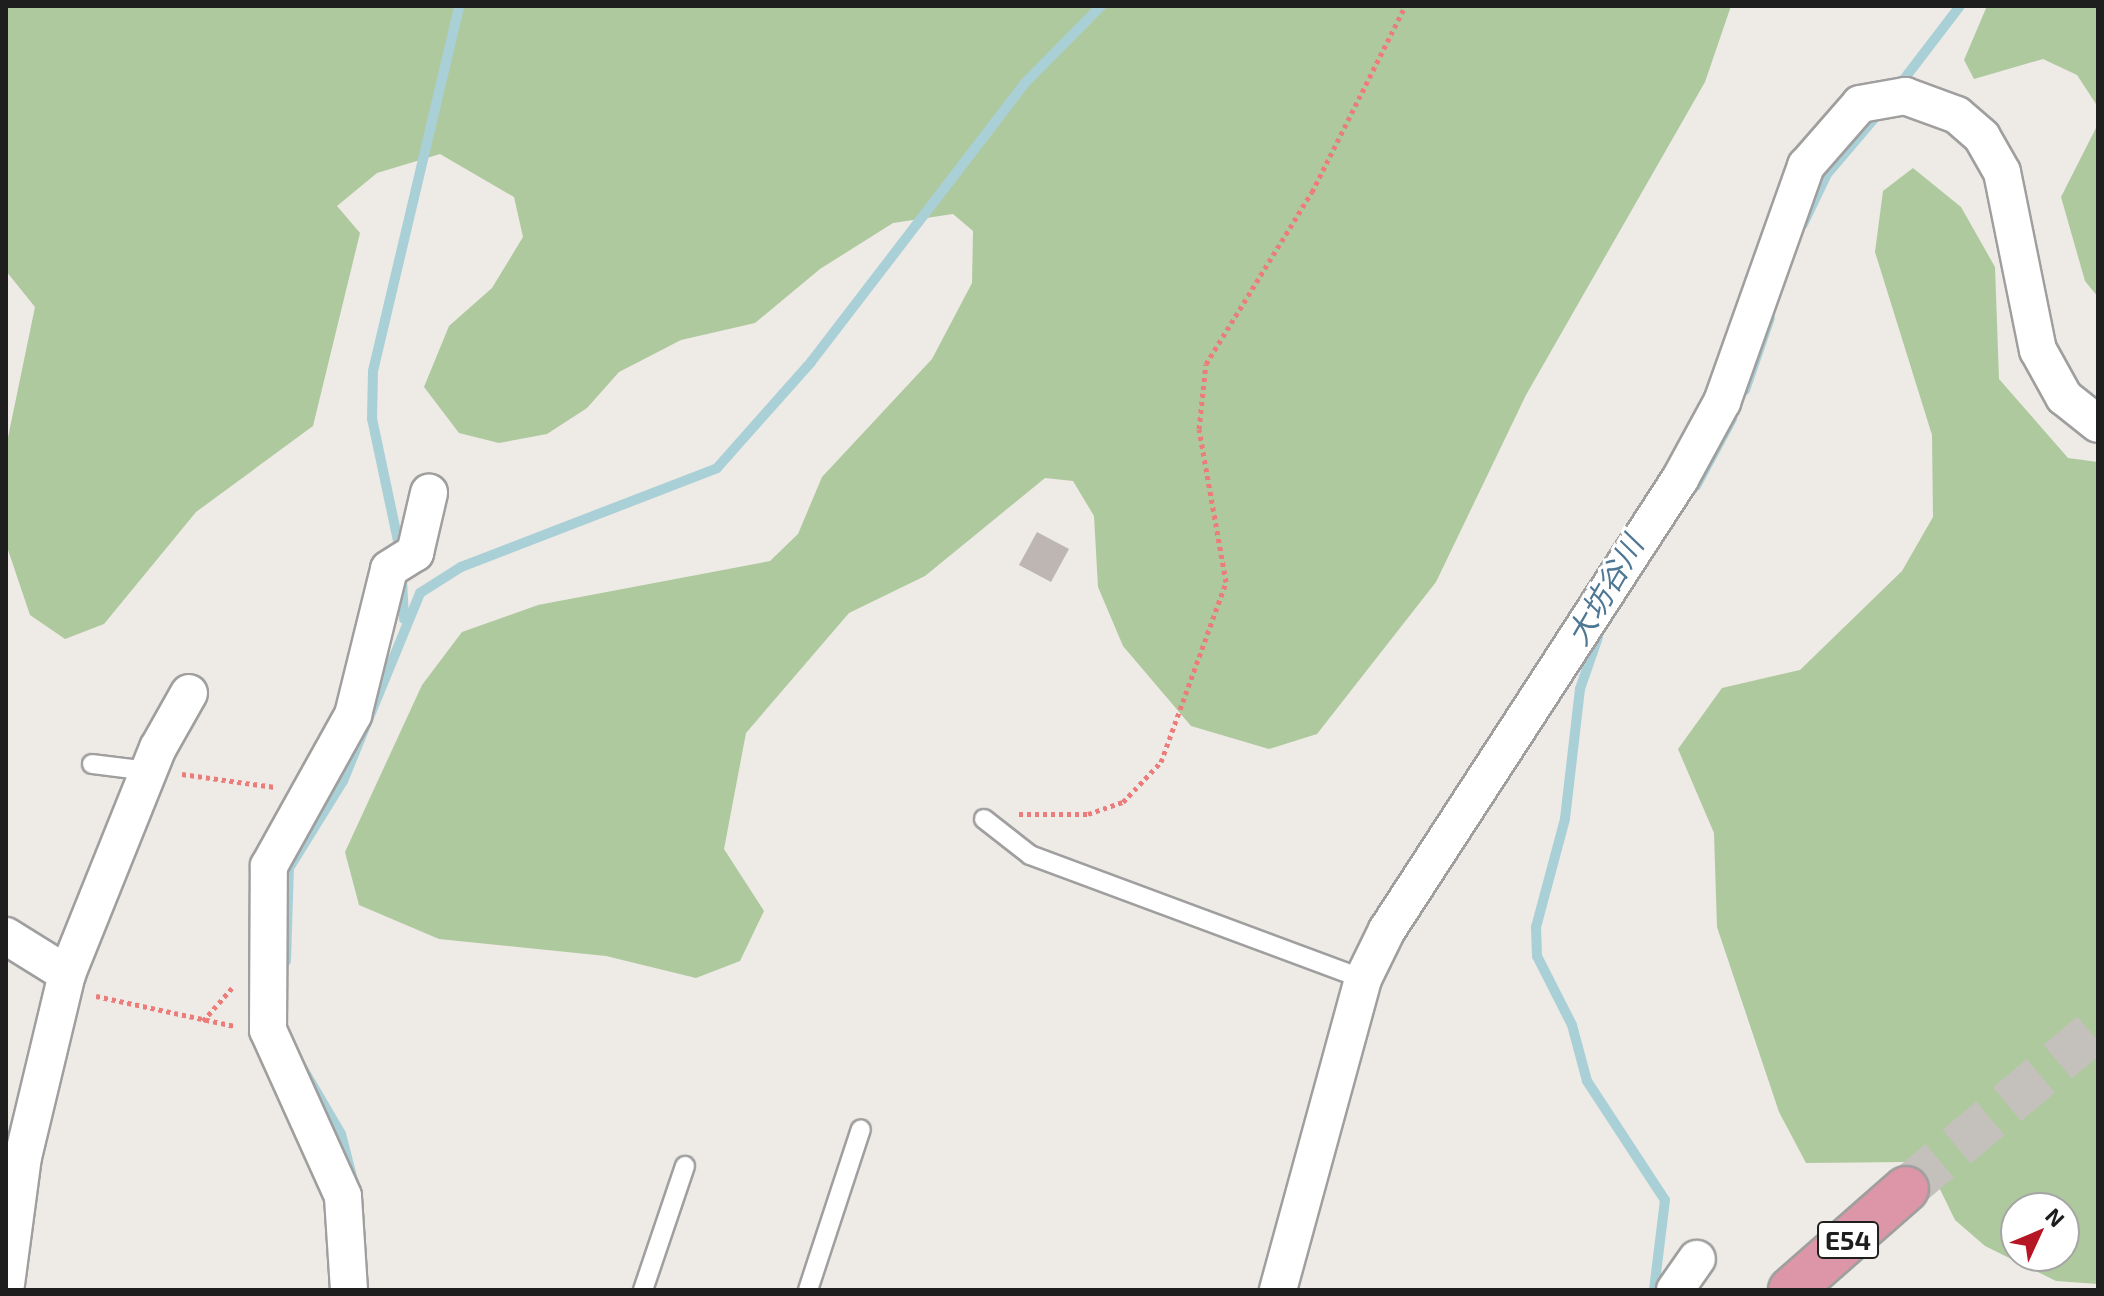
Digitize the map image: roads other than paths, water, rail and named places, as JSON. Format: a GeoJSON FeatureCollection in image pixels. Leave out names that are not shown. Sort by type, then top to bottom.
{"type":"FeatureCollection","features":[{"type":"Feature","properties":{"kind":"highway","name":"E54"},"geometry":{"type":"LineString","coordinates":[[1791,1290],[1906,1189]]}},
{"type":"Feature","properties":{"kind":"street"},"geometry":{"type":"LineString","coordinates":[[1278,1290],[1363,979],[1722,402],[1806,166],[1833,128],[1892,96],[1957,115],[1982,137],[2002,172],[2038,350],[2064,397],[2098,424]]}},
{"type":"Feature","properties":{"kind":"street"},"geometry":{"type":"LineString","coordinates":[[349,1290],[343,1196],[268,1030],[269,866],[358,703],[398,565],[429,493]]}},
{"type":"Feature","properties":{"kind":"street"},"geometry":{"type":"LineString","coordinates":[[6,1284],[23,1157],[65,981],[148,771],[189,693]]}},
{"type":"Feature","properties":{"kind":"street"},"geometry":{"type":"LineString","coordinates":[[6,936],[65,981]]}},
{"type":"Feature","properties":{"kind":"street"},"geometry":{"type":"LineString","coordinates":[[1675,1290],[1697,1259]]}},
{"type":"Feature","properties":{"kind":"lane"},"geometry":{"type":"LineString","coordinates":[[92,764],[148,771]]}},
{"type":"Feature","properties":{"kind":"lane"},"geometry":{"type":"LineString","coordinates":[[991,824],[1030,855],[1363,979]]}},
{"type":"Feature","properties":{"kind":"lane"},"geometry":{"type":"LineString","coordinates":[[808,1290],[861,1129]]}},
{"type":"Feature","properties":{"kind":"lane"},"geometry":{"type":"LineString","coordinates":[[643,1290],[685,1166]]}},
{"type":"Feature","properties":{"kind":"waterway"},"geometry":{"type":"LineString","coordinates":[[401,555],[372,419],[373,371],[459,6]]}},
{"type":"Feature","properties":{"kind":"waterway"},"geometry":{"type":"LineString","coordinates":[[286,961],[289,868],[343,781],[420,593],[461,567],[717,468],[811,362],[1024,84],[1101,6]]}},
{"type":"Feature","properties":{"kind":"waterway","name":"大坊谷川"},"geometry":{"type":"LineString","coordinates":[[1898,87],[1960,6]]}},
{"type":"Feature","properties":{"kind":"waterway","name":"大坊谷川"},"geometry":{"type":"LineString","coordinates":[[1803,224],[1827,174],[1879,113]]}},
{"type":"Feature","properties":{"kind":"waterway","name":"大坊谷川"},"geometry":{"type":"LineString","coordinates":[[1745,390],[1770,318]]}},
{"type":"Feature","properties":{"kind":"waterway","name":"大坊谷川"},"geometry":{"type":"LineString","coordinates":[[1696,486],[1732,419]]}},
{"type":"Feature","properties":{"kind":"waterway"},"geometry":{"type":"LineString","coordinates":[[402,579],[404,619]]}},
{"type":"Feature","properties":{"kind":"waterway","name":"大坊谷川"},"geometry":{"type":"LineString","coordinates":[[1598,637],[1580,689],[1565,819],[1536,927],[1537,956],[1572,1025],[1587,1081],[1665,1200],[1654,1290]]}},
{"type":"Feature","properties":{"kind":"waterway"},"geometry":{"type":"LineString","coordinates":[[299,1062],[341,1134],[356,1192]]}},
{"type":"Feature","properties":{"kind":"tunnel"},"geometry":{"type":"LineString","coordinates":[[1906,1189],[2098,1028]]}}]}
